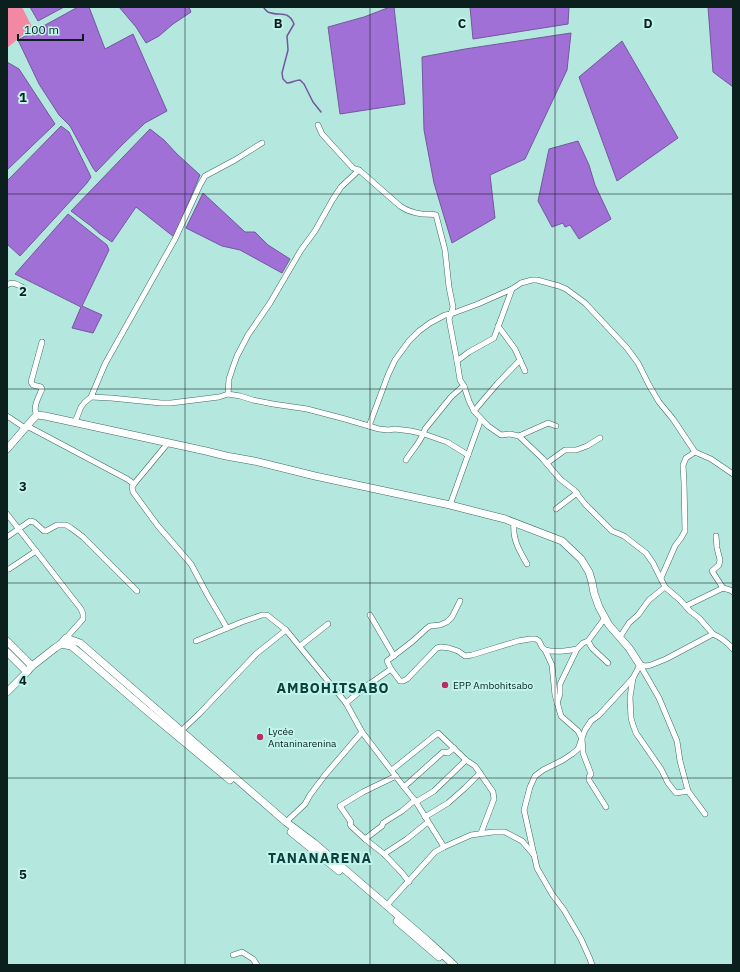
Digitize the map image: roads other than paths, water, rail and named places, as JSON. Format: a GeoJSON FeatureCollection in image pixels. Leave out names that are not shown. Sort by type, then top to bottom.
{"type":"FeatureCollection","features":[{"type":"Feature","properties":{"kind":"street"},"geometry":{"type":"LineString","coordinates":[[318,125],[322,134],[353,168],[359,170],[400,206],[406,210],[422,214],[436,215],[445,250],[449,288],[453,307],[449,319],[460,380],[464,386],[469,401],[481,419],[488,426],[501,434],[519,436],[548,423],[556,426]]}},
{"type":"Feature","properties":{"kind":"street"},"geometry":{"type":"LineString","coordinates":[[75,422],[81,407],[90,397],[105,364],[175,239],[205,176],[262,143]]}},
{"type":"Feature","properties":{"kind":"street"},"geometry":{"type":"LineString","coordinates":[[228,394],[233,366],[248,335],[270,303],[332,199],[341,187],[359,170]]}},
{"type":"Feature","properties":{"kind":"street"},"geometry":{"type":"LineString","coordinates":[[369,426],[395,360],[413,336],[424,327],[445,315],[478,304],[512,289],[521,283],[537,280],[566,289],[586,303],[624,344],[638,363],[659,402],[673,419],[695,452],[711,459],[733,474]]}},
{"type":"Feature","properties":{"kind":"street"},"geometry":{"type":"LineString","coordinates":[[7,285],[11,283],[17,284],[24,288]]}},
{"type":"Feature","properties":{"kind":"street"},"geometry":{"type":"LineString","coordinates":[[457,361],[469,352],[494,338],[512,289]]}},
{"type":"Feature","properties":{"kind":"street"},"geometry":{"type":"LineString","coordinates":[[498,326],[515,350],[525,371]]}},
{"type":"Feature","properties":{"kind":"street"},"geometry":{"type":"LineString","coordinates":[[37,415],[35,407],[42,389],[41,387],[33,385],[31,382],[42,342]]}},
{"type":"Feature","properties":{"kind":"street"},"geometry":{"type":"LineString","coordinates":[[474,410],[520,360]]}},
{"type":"Feature","properties":{"kind":"street"},"geometry":{"type":"LineString","coordinates":[[406,460],[424,434],[425,429],[451,397],[464,386]]}},
{"type":"Feature","properties":{"kind":"street"},"geometry":{"type":"LineString","coordinates":[[90,397],[161,403],[219,397],[228,394],[273,404],[307,409],[379,429],[395,429],[424,434],[447,442],[468,456]]}},
{"type":"Feature","properties":{"kind":"street"},"geometry":{"type":"LineString","coordinates":[[7,449],[32,419],[37,415],[45,416],[450,505],[514,522],[562,541],[581,559],[589,572],[594,593],[605,618],[609,625],[629,648],[659,698],[677,740],[680,760],[688,791],[705,814]]}},
{"type":"Feature","properties":{"kind":"street"},"geometry":{"type":"LineString","coordinates":[[7,416],[134,484]]}},
{"type":"Feature","properties":{"kind":"street"},"geometry":{"type":"LineString","coordinates":[[450,505],[481,419]]}},
{"type":"Feature","properties":{"kind":"street"},"geometry":{"type":"LineString","coordinates":[[519,436],[547,463],[560,479],[577,493],[588,508],[612,531],[624,536],[646,553],[654,563],[665,587],[669,589],[690,611],[699,618],[713,634],[721,637],[733,649]]}},
{"type":"Feature","properties":{"kind":"street"},"geometry":{"type":"LineString","coordinates":[[547,463],[565,450],[576,450],[587,446],[600,438]]}},
{"type":"Feature","properties":{"kind":"street"},"geometry":{"type":"LineString","coordinates":[[168,443],[134,484],[132,487],[133,492],[158,526],[191,564],[227,628]]}},
{"type":"Feature","properties":{"kind":"street"},"geometry":{"type":"LineString","coordinates":[[661,578],[675,546],[682,538],[685,531],[683,465],[686,458],[695,452]]}},
{"type":"Feature","properties":{"kind":"street"},"geometry":{"type":"LineString","coordinates":[[556,509],[577,493]]}},
{"type":"Feature","properties":{"kind":"street"},"geometry":{"type":"LineString","coordinates":[[7,514],[81,608],[83,614],[83,619],[61,644],[29,669],[7,692]]}},
{"type":"Feature","properties":{"kind":"street"},"geometry":{"type":"LineString","coordinates":[[7,536],[30,521],[34,522],[44,531],[57,525],[66,526],[84,538],[137,591]]}},
{"type":"Feature","properties":{"kind":"street"},"geometry":{"type":"LineString","coordinates":[[514,522],[514,538],[520,553],[527,564]]}},
{"type":"Feature","properties":{"kind":"street"},"geometry":{"type":"LineString","coordinates":[[716,536],[720,560],[719,565],[712,571],[723,588],[733,592]]}},
{"type":"Feature","properties":{"kind":"street"},"geometry":{"type":"LineString","coordinates":[[9,569],[36,551]]}},
{"type":"Feature","properties":{"kind":"street"},"geometry":{"type":"LineString","coordinates":[[620,637],[630,622],[638,615],[649,600],[665,587]]}},
{"type":"Feature","properties":{"kind":"street"},"geometry":{"type":"LineString","coordinates":[[686,606],[723,588]]}},
{"type":"Feature","properties":{"kind":"street"},"geometry":{"type":"LineString","coordinates":[[460,601],[454,613],[447,622],[440,625],[430,626],[387,661],[391,669],[400,680],[403,681],[407,679],[437,648],[449,648],[465,656],[518,641],[536,639],[545,650],[552,665],[555,695],[561,716],[578,731],[582,739],[583,752],[591,774],[589,776],[589,780],[606,807]]}},
{"type":"Feature","properties":{"kind":"street"},"geometry":{"type":"LineString","coordinates":[[196,641],[262,615],[267,615],[286,630],[346,703],[362,732],[415,801],[444,847]]}},
{"type":"Feature","properties":{"kind":"street"},"geometry":{"type":"LineString","coordinates":[[370,615],[394,656]]}},
{"type":"Feature","properties":{"kind":"street"},"geometry":{"type":"LineString","coordinates":[[557,703],[560,694],[560,684],[577,650],[583,643],[588,641],[605,618]]}},
{"type":"Feature","properties":{"kind":"street"},"geometry":{"type":"LineString","coordinates":[[300,646],[328,624]]}},
{"type":"Feature","properties":{"kind":"street"},"geometry":{"type":"LineString","coordinates":[[179,734],[256,654],[286,630]]}},
{"type":"Feature","properties":{"kind":"street"},"geometry":{"type":"LineString","coordinates":[[640,665],[651,665],[666,659],[713,634]]}},
{"type":"Feature","properties":{"kind":"street"},"geometry":{"type":"LineString","coordinates":[[66,638],[80,644],[144,699],[179,734]]}},
{"type":"Feature","properties":{"kind":"street"},"geometry":{"type":"LineString","coordinates":[[588,641],[592,648],[608,663]]}},
{"type":"Feature","properties":{"kind":"street"},"geometry":{"type":"LineString","coordinates":[[7,642],[29,669]]}},
{"type":"Feature","properties":{"kind":"street"},"geometry":{"type":"LineString","coordinates":[[61,644],[71,646],[140,705],[179,734],[283,821],[314,843],[340,869],[436,952],[454,965]]}},
{"type":"Feature","properties":{"kind":"street"},"geometry":{"type":"LineString","coordinates":[[545,650],[577,650]]}},
{"type":"Feature","properties":{"kind":"street"},"geometry":{"type":"LineString","coordinates":[[7,652],[29,669]]}},
{"type":"Feature","properties":{"kind":"street"},"geometry":{"type":"LineString","coordinates":[[592,965],[581,938],[537,868],[524,810],[530,787],[535,776],[572,754],[578,748],[585,730],[633,678],[640,665]]}},
{"type":"Feature","properties":{"kind":"street"},"geometry":{"type":"LineString","coordinates":[[346,703],[391,669]]}},
{"type":"Feature","properties":{"kind":"street"},"geometry":{"type":"LineString","coordinates":[[633,678],[630,697],[631,718],[635,732],[676,793],[688,791]]}},
{"type":"Feature","properties":{"kind":"street"},"geometry":{"type":"LineString","coordinates":[[140,705],[144,699]]}},
{"type":"Feature","properties":{"kind":"street"},"geometry":{"type":"LineString","coordinates":[[283,821],[305,804],[325,775],[362,732]]}},
{"type":"Feature","properties":{"kind":"street"},"geometry":{"type":"LineString","coordinates":[[392,770],[438,733],[466,760],[475,766],[493,792],[494,799],[481,833]]}},
{"type":"Feature","properties":{"kind":"street"},"geometry":{"type":"LineString","coordinates":[[404,787],[443,752],[448,753],[454,748]]}},
{"type":"Feature","properties":{"kind":"street"},"geometry":{"type":"LineString","coordinates":[[365,839],[382,826],[383,823],[415,801],[434,791],[466,760]]}},
{"type":"Feature","properties":{"kind":"street"},"geometry":{"type":"LineString","coordinates":[[384,854],[407,839],[480,773]]}},
{"type":"Feature","properties":{"kind":"street"},"geometry":{"type":"LineString","coordinates":[[396,776],[363,792],[340,806],[351,822],[350,824],[365,839],[384,854],[409,882]]}},
{"type":"Feature","properties":{"kind":"street"},"geometry":{"type":"LineString","coordinates":[[386,906],[435,852],[471,835],[504,832],[522,841],[534,856]]}},
{"type":"Feature","properties":{"kind":"street"},"geometry":{"type":"LineString","coordinates":[[379,902],[386,906],[429,942],[447,965]]}},
{"type":"Feature","properties":{"kind":"street"},"geometry":{"type":"LineString","coordinates":[[233,954],[242,952],[253,959],[256,965]]}},
{"type":"Feature","properties":{"kind":"waterway"},"geometry":{"type":"LineString","coordinates":[[263,7],[268,12],[283,14],[292,19],[294,24],[287,36],[288,50],[282,73],[283,79],[287,83],[300,80],[304,84],[313,102],[321,112]]}},
{"type":"Feature","properties":{"kind":"place","name":"EPP Ambohitsabo"},"geometry":{"type":"Point","coordinates":[445,685]}},
{"type":"Feature","properties":{"kind":"place","name":"Lycée Antaninarenina"},"geometry":{"type":"Point","coordinates":[260,737]}},
{"type":"Feature","properties":{"kind":"district","name":"AMBOHITSABO"},"geometry":{"type":"Point","coordinates":[333,688]}},
{"type":"Feature","properties":{"kind":"district","name":"TANANARENA"},"geometry":{"type":"Point","coordinates":[320,858]}}]}
